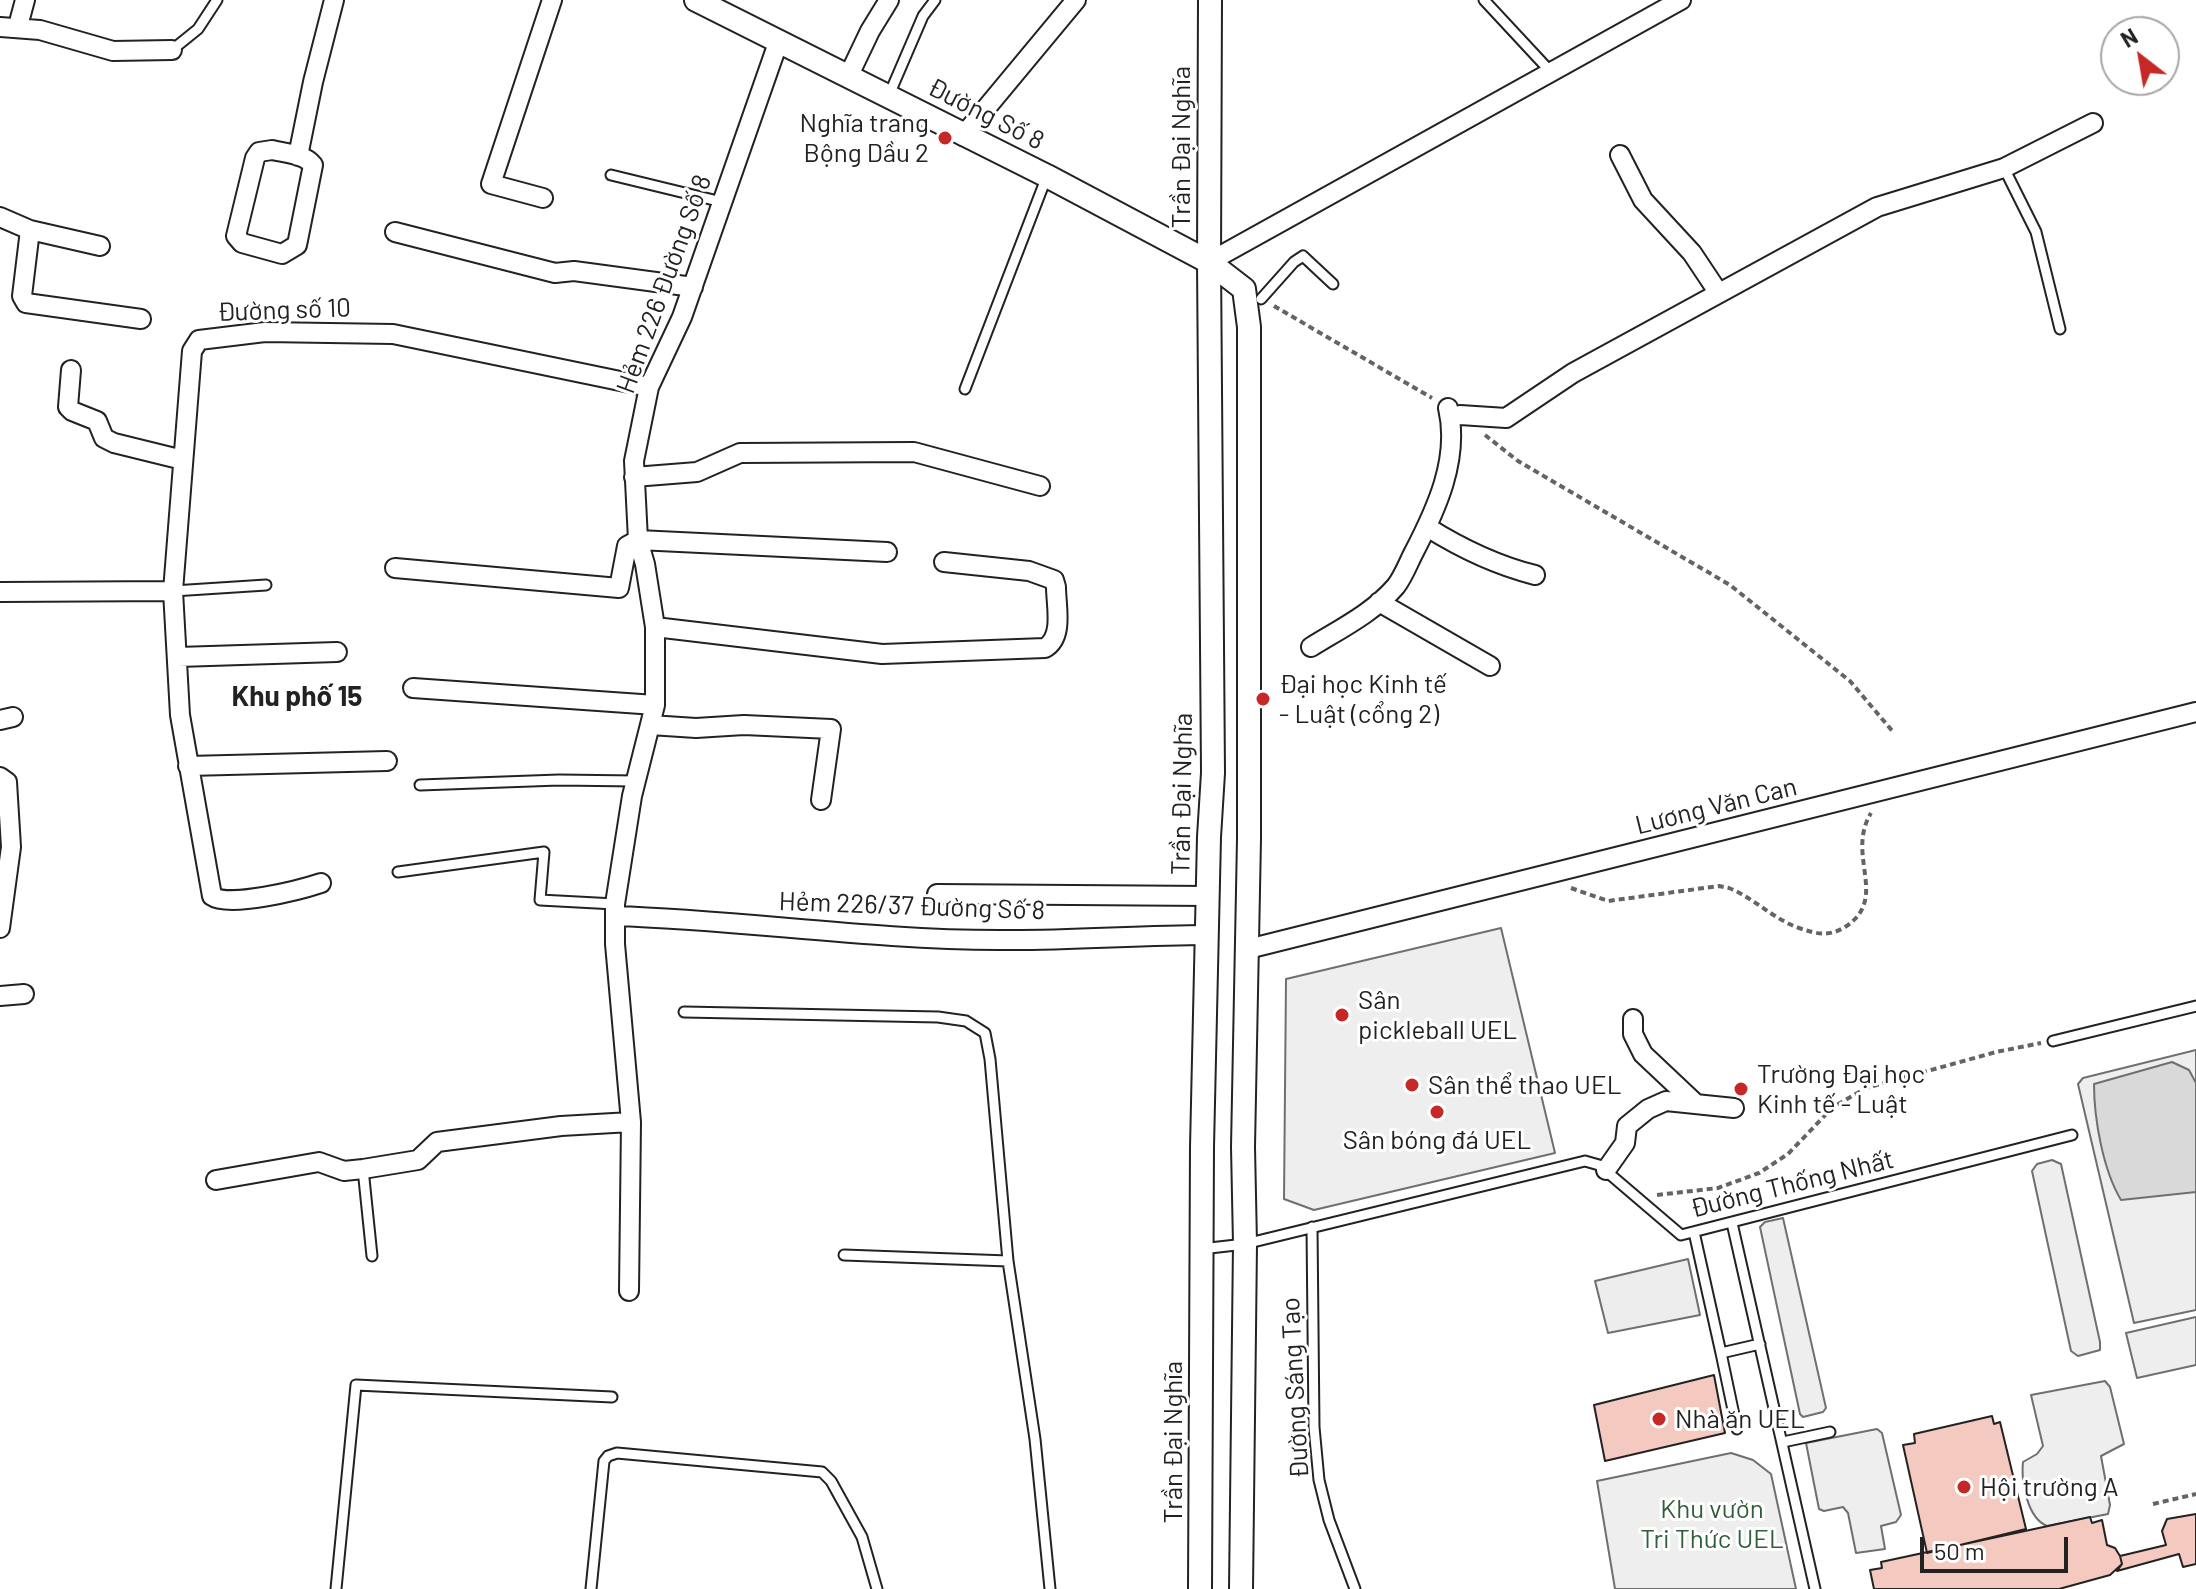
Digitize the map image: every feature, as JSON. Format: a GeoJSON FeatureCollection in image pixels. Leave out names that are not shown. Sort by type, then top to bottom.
{"type":"FeatureCollection","features":[{"type":"Feature","properties":{"kind":"street"},"geometry":{"type":"LineString","coordinates":[[25,0],[9,26],[113,51],[172,50]]}},
{"type":"Feature","properties":{"kind":"street"},"geometry":{"type":"LineString","coordinates":[[298,156],[334,0]]}},
{"type":"Feature","properties":{"kind":"street"},"geometry":{"type":"LineString","coordinates":[[543,198],[491,184],[552,0]]}},
{"type":"Feature","properties":{"kind":"street","name":"Đường Số 8"},"geometry":{"type":"LineString","coordinates":[[696,0],[1047,176],[1209,262],[1253,294]]}},
{"type":"Feature","properties":{"kind":"street"},"geometry":{"type":"LineString","coordinates":[[849,75],[889,0]]}},
{"type":"Feature","properties":{"kind":"street"},"geometry":{"type":"LineString","coordinates":[[963,136],[1076,0]]}},
{"type":"Feature","properties":{"kind":"street","name":"Trần Đại Nghĩa"},"geometry":{"type":"LineString","coordinates":[[1200,1589],[1201,1249],[1208,896],[1213,803],[1210,0]]}},
{"type":"Feature","properties":{"kind":"street"},"geometry":{"type":"LineString","coordinates":[[1209,262],[1681,0]]}},
{"type":"Feature","properties":{"kind":"street","name":"Hẻm 226 Đường Số 8"},"geometry":{"type":"LineString","coordinates":[[629,1291],[631,1122],[615,944],[615,910],[636,781],[655,705],[655,627],[638,540],[634,461],[649,387],[682,317],[779,40]]}},
{"type":"Feature","properties":{"kind":"street"},"geometry":{"type":"LineString","coordinates":[[1311,647],[1370,610],[1398,585],[1438,506],[1451,447],[1454,411],[1506,418],[1573,373],[1877,207],[2004,168],[2093,123]]}},
{"type":"Feature","properties":{"kind":"street"},"geometry":{"type":"LineString","coordinates":[[272,150],[298,156],[310,160],[313,165],[297,245],[282,254],[242,243],[236,236],[236,230],[256,155],[272,150]]}},
{"type":"Feature","properties":{"kind":"street"},"geometry":{"type":"LineString","coordinates":[[1620,155],[1643,200],[1692,253],[1718,292]]}},
{"type":"Feature","properties":{"kind":"street"},"geometry":{"type":"LineString","coordinates":[[0,217],[30,230],[100,246]]}},
{"type":"Feature","properties":{"kind":"street"},"geometry":{"type":"LineString","coordinates":[[30,230],[22,296],[26,303],[141,319]]}},
{"type":"Feature","properties":{"kind":"street"},"geometry":{"type":"LineString","coordinates":[[395,232],[555,273],[574,271],[693,287]]}},
{"type":"Feature","properties":{"kind":"street"},"geometry":{"type":"LineString","coordinates":[[1241,1589],[1245,1244],[1243,1147],[1249,806],[1249,327],[1253,294]]}},
{"type":"Feature","properties":{"kind":"street","name":"Đường số 10"},"geometry":{"type":"LineString","coordinates":[[321,883],[281,894],[214,899],[180,715],[173,591],[192,351],[199,340],[265,332],[393,334],[649,387]]}},
{"type":"Feature","properties":{"kind":"street"},"geometry":{"type":"LineString","coordinates":[[71,370],[68,407],[97,421],[104,438],[183,460]]}},
{"type":"Feature","properties":{"kind":"street"},"geometry":{"type":"LineString","coordinates":[[634,477],[697,472],[740,453],[914,452],[1040,486]]}},
{"type":"Feature","properties":{"kind":"street"},"geometry":{"type":"LineString","coordinates":[[1427,527],[1488,561],[1535,575]]}},
{"type":"Feature","properties":{"kind":"street"},"geometry":{"type":"LineString","coordinates":[[395,568],[619,588],[627,546],[638,540],[887,552]]}},
{"type":"Feature","properties":{"kind":"street"},"geometry":{"type":"LineString","coordinates":[[655,627],[882,654],[1045,648],[1052,644],[1057,635],[1054,580],[1029,571],[944,562]]}},
{"type":"Feature","properties":{"kind":"street"},"geometry":{"type":"LineString","coordinates":[[0,592],[173,591]]}},
{"type":"Feature","properties":{"kind":"street"},"geometry":{"type":"LineString","coordinates":[[1379,602],[1490,666]]}},
{"type":"Feature","properties":{"kind":"street"},"geometry":{"type":"LineString","coordinates":[[178,657],[337,652]]}},
{"type":"Feature","properties":{"kind":"street"},"geometry":{"type":"LineString","coordinates":[[413,688],[655,705]]}},
{"type":"Feature","properties":{"kind":"street","name":"Lương Văn Can"},"geometry":{"type":"LineString","coordinates":[[1248,949],[2196,712]]}},
{"type":"Feature","properties":{"kind":"street"},"geometry":{"type":"LineString","coordinates":[[650,725],[831,729],[821,800]]}},
{"type":"Feature","properties":{"kind":"street"},"geometry":{"type":"LineString","coordinates":[[188,766],[387,761]]}},
{"type":"Feature","properties":{"kind":"street"},"geometry":{"type":"LineString","coordinates":[[0,777],[7,782],[11,847],[0,928]]}},
{"type":"Feature","properties":{"kind":"street"},"geometry":{"type":"LineString","coordinates":[[1213,803],[1249,806]]}},
{"type":"Feature","properties":{"kind":"street"},"geometry":{"type":"LineString","coordinates":[[937,894],[1208,896]]}},
{"type":"Feature","properties":{"kind":"street","name":"Hẻm 226/37 Đường Số 8"},"geometry":{"type":"LineString","coordinates":[[615,910],[848,934],[1000,940],[1207,935]]}},
{"type":"Feature","properties":{"kind":"street"},"geometry":{"type":"LineString","coordinates":[[0,996],[24,994]]}},
{"type":"Feature","properties":{"kind":"street"},"geometry":{"type":"LineString","coordinates":[[1633,1019],[1633,1034],[1643,1054],[1695,1103]]}},
{"type":"Feature","properties":{"kind":"street"},"geometry":{"type":"LineString","coordinates":[[1606,1170],[1625,1143],[1627,1126],[1648,1109],[1666,1101],[1734,1108]]}},
{"type":"Feature","properties":{"kind":"street"},"geometry":{"type":"LineString","coordinates":[[216,1180],[319,1162],[344,1171],[363,1169],[418,1160],[437,1142],[561,1126],[631,1122]]}},
{"type":"Feature","properties":{"kind":"lane"},"geometry":{"type":"LineString","coordinates":[[172,50],[198,29],[217,0]]}},
{"type":"Feature","properties":{"kind":"lane"},"geometry":{"type":"LineString","coordinates":[[889,95],[923,16],[935,0]]}},
{"type":"Feature","properties":{"kind":"lane"},"geometry":{"type":"LineString","coordinates":[[1484,0],[1550,71]]}},
{"type":"Feature","properties":{"kind":"lane"},"geometry":{"type":"LineString","coordinates":[[2004,168],[2036,232],[2060,329]]}},
{"type":"Feature","properties":{"kind":"lane"},"geometry":{"type":"LineString","coordinates":[[611,175],[722,202]]}},
{"type":"Feature","properties":{"kind":"lane"},"geometry":{"type":"LineString","coordinates":[[965,389],[1047,176]]}},
{"type":"Feature","properties":{"kind":"lane"},"geometry":{"type":"LineString","coordinates":[[1253,294],[1303,256],[1333,284]]}},
{"type":"Feature","properties":{"kind":"lane"},"geometry":{"type":"LineString","coordinates":[[173,591],[266,585]]}},
{"type":"Feature","properties":{"kind":"lane"},"geometry":{"type":"LineString","coordinates":[[420,785],[559,780],[636,781]]}},
{"type":"Feature","properties":{"kind":"lane"},"geometry":{"type":"LineString","coordinates":[[398,872],[544,852],[540,900],[615,910]]}},
{"type":"Feature","properties":{"kind":"lane"},"geometry":{"type":"LineString","coordinates":[[2053,1041],[2196,1006]]}},
{"type":"Feature","properties":{"kind":"lane"},"geometry":{"type":"LineString","coordinates":[[684,1012],[938,1017],[966,1021],[985,1033],[1008,1261],[1035,1439],[1050,1589]]}},
{"type":"Feature","properties":{"kind":"lane","name":"Đường Thống Nhất"},"geometry":{"type":"LineString","coordinates":[[1606,1170],[1681,1235],[2072,1135]]}},
{"type":"Feature","properties":{"kind":"lane"},"geometry":{"type":"LineString","coordinates":[[1201,1249],[1245,1244],[1585,1161],[1594,1162],[1606,1170]]}},
{"type":"Feature","properties":{"kind":"lane"},"geometry":{"type":"LineString","coordinates":[[363,1169],[372,1256]]}},
{"type":"Feature","properties":{"kind":"lane"},"geometry":{"type":"LineString","coordinates":[[1732,1223],[1815,1589]]}},
{"type":"Feature","properties":{"kind":"lane","name":"Đường Sáng Tạo"},"geometry":{"type":"LineString","coordinates":[[1312,1227],[1314,1427],[1319,1480],[1329,1520],[1355,1589]]}},
{"type":"Feature","properties":{"kind":"lane"},"geometry":{"type":"LineString","coordinates":[[1694,1232],[1737,1429]]}},
{"type":"Feature","properties":{"kind":"lane"},"geometry":{"type":"LineString","coordinates":[[844,1255],[1008,1261]]}},
{"type":"Feature","properties":{"kind":"lane"},"geometry":{"type":"LineString","coordinates":[[1721,1353],[1760,1344]]}},
{"type":"Feature","properties":{"kind":"lane"},"geometry":{"type":"LineString","coordinates":[[336,1589],[356,1385],[612,1397]]}},
{"type":"Feature","properties":{"kind":"lane"},"geometry":{"type":"LineString","coordinates":[[1783,1442],[1830,1432]]}},
{"type":"Feature","properties":{"kind":"lane"},"geometry":{"type":"LineString","coordinates":[[591,1589],[604,1461],[617,1453],[822,1472],[831,1481],[862,1537],[877,1589]]}},
{"type":"Feature","properties":{"kind":"path"},"geometry":{"type":"LineString","coordinates":[[1253,294],[1454,411],[1518,461],[1730,585],[1850,681],[1894,733]]}},
{"type":"Feature","properties":{"kind":"path"},"geometry":{"type":"LineString","coordinates":[[1543,876],[1608,901],[1719,886],[1729,888],[1787,924],[1831,934],[1857,919],[1865,903],[1867,883],[1861,853],[1862,839],[1868,817],[1874,809]]}},
{"type":"Feature","properties":{"kind":"path"},"geometry":{"type":"LineString","coordinates":[[1635,1195],[1718,1188],[1759,1173],[1788,1154],[1833,1107],[1866,1088],[1996,1052],[2053,1041]]}},
{"type":"Feature","properties":{"kind":"path"},"geometry":{"type":"LineString","coordinates":[[2153,1504],[2196,1494]]}},
{"type":"Feature","properties":{"kind":"green space","name":"Sân thể thao UEL"},"geometry":{"type":"Polygon","coordinates":[[[1501,928],[1555,1153],[1314,1210],[1284,1199],[1286,979],[1501,928]]]}},
{"type":"Feature","properties":{"kind":"green space"},"geometry":{"type":"Polygon","coordinates":[[[2196,1050],[2196,1310],[2134,1323],[2078,1084],[2083,1078],[2196,1050]]]}},
{"type":"Feature","properties":{"kind":"green space"},"geometry":{"type":"Polygon","coordinates":[[[2052,1160],[2061,1164],[2100,1342],[2100,1350],[2078,1356],[2071,1351],[2032,1171],[2037,1164],[2052,1160]]]}},
{"type":"Feature","properties":{"kind":"green space"},"geometry":{"type":"Polygon","coordinates":[[[1783,1218],[1826,1408],[1823,1412],[1803,1417],[1760,1227],[1765,1222],[1783,1218]]]}},
{"type":"Feature","properties":{"kind":"green space"},"geometry":{"type":"Polygon","coordinates":[[[2196,1317],[2196,1365],[2137,1378],[2126,1333],[2196,1317]]]}},
{"type":"Feature","properties":{"kind":"green space"},"geometry":{"type":"Polygon","coordinates":[[[2105,1381],[2110,1387],[2124,1444],[2101,1456],[2110,1505],[2108,1514],[2047,1526],[2040,1522],[2030,1507],[2023,1479],[2023,1462],[2037,1454],[2043,1446],[2031,1395],[2105,1381]]]}},
{"type":"Feature","properties":{"kind":"green space"},"geometry":{"type":"Polygon","coordinates":[[[1877,1429],[1882,1433],[1901,1515],[1896,1522],[1881,1526],[1885,1549],[1856,1553],[1848,1513],[1843,1507],[1824,1511],[1819,1509],[1806,1443],[1877,1429]]]}},
{"type":"Feature","properties":{"kind":"green space","name":"Khu vườn Tri Thức UEL"},"geometry":{"type":"Polygon","coordinates":[[[1731,1453],[1753,1460],[1771,1474],[1796,1589],[1615,1589],[1597,1481],[1731,1453]]]}},
{"type":"Feature","properties":{"kind":"shaded area"},"geometry":{"type":"Polygon","coordinates":[[[2172,1062],[2189,1070],[2196,1083],[2196,1192],[2121,1200],[2109,1174],[2101,1144],[2094,1084],[2172,1062]]]}},
{"type":"Feature","properties":{"kind":"shaded area"},"geometry":{"type":"Polygon","coordinates":[[[1688,1259],[1700,1315],[1608,1333],[1595,1281],[1688,1259]]]}},
{"type":"Feature","properties":{"kind":"building","name":"Nhà ăn UEL"},"geometry":{"type":"Polygon","coordinates":[[[1714,1375],[1725,1433],[1605,1461],[1594,1405],[1714,1375]]]}},
{"type":"Feature","properties":{"kind":"building","name":"Hội trường A"},"geometry":{"type":"Polygon","coordinates":[[[1992,1416],[1994,1424],[2000,1422],[2026,1529],[1927,1553],[1903,1445],[1915,1443],[1914,1434],[1992,1416]]]}},
{"type":"Feature","properties":{"kind":"building"},"geometry":{"type":"Polygon","coordinates":[[[2196,1514],[2196,1564],[2183,1567],[2179,1554],[2117,1571],[2122,1564],[2120,1556],[2166,1545],[2162,1531],[2167,1519],[2196,1514]]]}},
{"type":"Feature","properties":{"kind":"building"},"geometry":{"type":"Polygon","coordinates":[[[2090,1517],[2092,1523],[2102,1520],[2107,1545],[2115,1548],[2120,1556],[2122,1564],[2110,1575],[2059,1589],[1874,1589],[1870,1570],[1882,1568],[1881,1562],[2090,1517]]]}},
{"type":"Feature","properties":{"kind":"place","name":"Nghĩa trang Bộng Dầu 2"},"geometry":{"type":"Point","coordinates":[945,138]}},
{"type":"Feature","properties":{"kind":"place","name":"Đại học Kinh tế - Luật (cổng 2)"},"geometry":{"type":"Point","coordinates":[1263,699]}},
{"type":"Feature","properties":{"kind":"place","name":"Sân pickleball UEL"},"geometry":{"type":"Point","coordinates":[1342,1015]}},
{"type":"Feature","properties":{"kind":"place","name":"Sân thể thao UEL"},"geometry":{"type":"Point","coordinates":[1412,1085]}},
{"type":"Feature","properties":{"kind":"place","name":"Trường Đại học Kinh tế - Luật"},"geometry":{"type":"Point","coordinates":[1741,1089]}},
{"type":"Feature","properties":{"kind":"place","name":"Sân bóng đá UEL"},"geometry":{"type":"Point","coordinates":[1437,1112]}},
{"type":"Feature","properties":{"kind":"place","name":"Nhà ăn UEL"},"geometry":{"type":"Point","coordinates":[1659,1419]}},
{"type":"Feature","properties":{"kind":"place","name":"Hội trường A"},"geometry":{"type":"Point","coordinates":[1964,1487]}},
{"type":"Feature","properties":{"kind":"district","name":"Khu phố 15"},"geometry":{"type":"Point","coordinates":[297,697]}}]}
